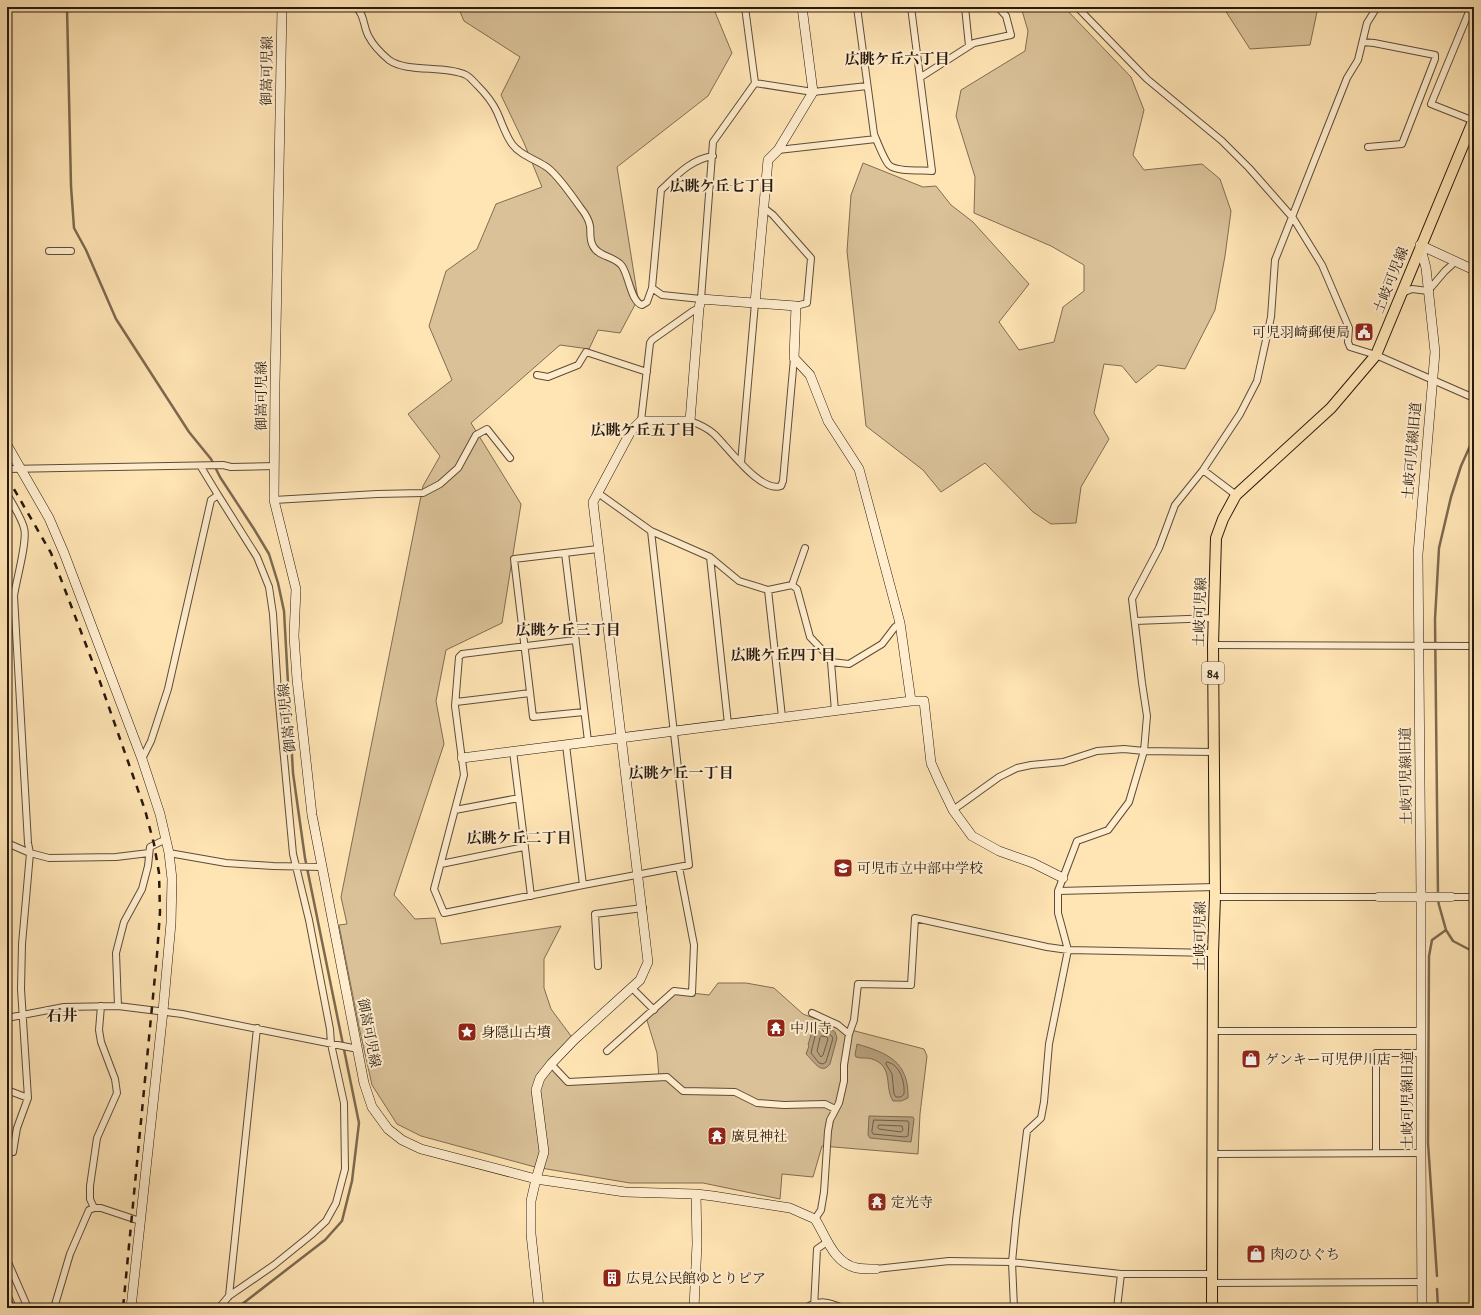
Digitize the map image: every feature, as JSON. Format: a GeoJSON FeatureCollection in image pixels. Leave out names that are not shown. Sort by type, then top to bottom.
{"type":"FeatureCollection","features":[{"type":"Feature","properties":{"kind":"main road","name":"土岐可児線"},"geometry":{"type":"LineString","coordinates":[[1212,1308],[1214,1031],[1213,953],[1215,887],[1212,645],[1216,538],[1223,519],[1236,495],[1331,408],[1376,354],[1402,293],[1420,245],[1474,120]]}},
{"type":"Feature","properties":{"kind":"street","name":"御嵩可児線"},"geometry":{"type":"LineString","coordinates":[[282,7],[274,500],[296,589],[294,636],[297,679],[311,808],[364,1083],[372,1107],[388,1129],[402,1140],[421,1149],[536,1179],[625,1192],[696,1194],[790,1208],[815,1219]]}},
{"type":"Feature","properties":{"kind":"street"},"geometry":{"type":"LineString","coordinates":[[356,7],[363,19],[369,37],[383,54],[394,62],[406,66],[443,70],[466,75],[489,97],[504,132],[513,146],[530,158],[546,166],[553,172],[582,208],[590,224],[590,240],[593,248],[620,263],[624,268],[635,298],[639,304],[642,305],[647,302],[652,288],[661,190],[684,169],[706,157],[712,156]]}},
{"type":"Feature","properties":{"kind":"street"},"geometry":{"type":"LineString","coordinates":[[690,421],[713,142],[755,84],[745,7]]}},
{"type":"Feature","properties":{"kind":"street"},"geometry":{"type":"LineString","coordinates":[[741,463],[768,160],[778,150],[813,92],[802,7]]}},
{"type":"Feature","properties":{"kind":"street"},"geometry":{"type":"LineString","coordinates":[[858,7],[867,86],[876,139],[889,165],[895,169],[932,171],[911,7]]}},
{"type":"Feature","properties":{"kind":"street"},"geometry":{"type":"LineString","coordinates":[[965,7],[970,46]]}},
{"type":"Feature","properties":{"kind":"street"},"geometry":{"type":"LineString","coordinates":[[921,77],[974,43],[1011,35],[1006,16],[998,7]]}},
{"type":"Feature","properties":{"kind":"street"},"geometry":{"type":"LineString","coordinates":[[1077,7],[1147,80],[1222,141],[1267,187],[1293,218],[1322,265],[1348,328],[1348,342],[1350,348],[1376,354],[1474,398]]}},
{"type":"Feature","properties":{"kind":"street"},"geometry":{"type":"LineString","coordinates":[[1014,1308],[1012,1262],[1028,1131],[1041,1118],[1044,1102],[1049,1044],[1068,950],[1058,913],[1058,891],[1077,841],[1108,830],[1129,802],[1144,751],[1147,716],[1132,599],[1159,548],[1175,505],[1203,470],[1240,414],[1257,381],[1271,317],[1275,260],[1293,218],[1347,78],[1358,60],[1367,23],[1377,7]]}},
{"type":"Feature","properties":{"kind":"street"},"geometry":{"type":"LineString","coordinates":[[1471,7],[1431,104],[1474,120]]}},
{"type":"Feature","properties":{"kind":"street"},"geometry":{"type":"LineString","coordinates":[[1363,42],[1435,55],[1435,60],[1402,144],[1368,147]]}},
{"type":"Feature","properties":{"kind":"street"},"geometry":{"type":"LineString","coordinates":[[755,84],[813,92],[867,86]]}},
{"type":"Feature","properties":{"kind":"street"},"geometry":{"type":"LineString","coordinates":[[778,150],[876,139]]}},
{"type":"Feature","properties":{"kind":"street"},"geometry":{"type":"LineString","coordinates":[[652,288],[662,295],[700,304],[755,303],[796,306],[807,303],[811,258],[773,215],[764,208]]}},
{"type":"Feature","properties":{"kind":"street"},"geometry":{"type":"LineString","coordinates":[[1420,245],[1474,270]]}},
{"type":"Feature","properties":{"kind":"street","name":"土岐可児線旧道"},"geometry":{"type":"LineString","coordinates":[[1420,245],[1426,268],[1435,352],[1418,554],[1426,897],[1421,1031],[1422,1308]]}},
{"type":"Feature","properties":{"kind":"street"},"geometry":{"type":"LineString","coordinates":[[48,251],[71,251]]}},
{"type":"Feature","properties":{"kind":"street"},"geometry":{"type":"LineString","coordinates":[[1402,293],[1412,289],[1428,291],[1455,262]]}},
{"type":"Feature","properties":{"kind":"street"},"geometry":{"type":"LineString","coordinates":[[539,1308],[531,1234],[531,1201],[544,1152],[536,1090],[540,1078],[551,1064],[574,1040],[640,980],[648,962],[643,908],[598,549],[594,502],[631,431],[641,421],[650,343],[652,340],[693,311],[700,304]]}},
{"type":"Feature","properties":{"kind":"street"},"geometry":{"type":"LineString","coordinates":[[641,421],[690,421],[702,425],[714,434],[753,476],[770,486],[781,486],[783,481],[794,358],[796,306]]}},
{"type":"Feature","properties":{"kind":"street"},"geometry":{"type":"LineString","coordinates":[[537,375],[548,377],[578,365],[586,352],[647,372]]}},
{"type":"Feature","properties":{"kind":"street"},"geometry":{"type":"LineString","coordinates":[[794,358],[810,375],[828,421],[859,469],[900,623],[911,701]]}},
{"type":"Feature","properties":{"kind":"street"},"geometry":{"type":"LineString","coordinates":[[274,500],[423,493],[440,484],[458,468],[476,435],[486,429],[510,458]]}},
{"type":"Feature","properties":{"kind":"street"},"geometry":{"type":"LineString","coordinates":[[7,445],[48,518],[64,553],[142,759],[160,814],[169,853],[172,879],[171,923],[131,1308]]}},
{"type":"Feature","properties":{"kind":"street"},"geometry":{"type":"LineString","coordinates":[[7,469],[275,466]]}},
{"type":"Feature","properties":{"kind":"street"},"geometry":{"type":"LineString","coordinates":[[201,467],[257,557],[269,587],[273,614],[278,693],[293,854],[298,867],[309,920],[330,1029],[331,1044],[344,1103],[345,1169],[336,1203],[326,1220],[311,1235],[274,1265],[229,1296],[219,1308]]}},
{"type":"Feature","properties":{"kind":"street"},"geometry":{"type":"LineString","coordinates":[[1203,470],[1236,495]]}},
{"type":"Feature","properties":{"kind":"street"},"geometry":{"type":"LineString","coordinates":[[598,493],[652,532],[710,557],[739,581],[768,590],[792,585]]}},
{"type":"Feature","properties":{"kind":"street"},"geometry":{"type":"LineString","coordinates":[[7,494],[25,529],[23,549],[14,596],[27,835],[30,853],[22,944],[20,989],[28,1098],[17,1128],[13,1152]]}},
{"type":"Feature","properties":{"kind":"street"},"geometry":{"type":"LineString","coordinates":[[142,759],[151,741],[168,689],[211,500],[218,495]]}},
{"type":"Feature","properties":{"kind":"street"},"geometry":{"type":"LineString","coordinates":[[575,640],[462,654],[459,657],[455,706],[464,775],[434,890],[444,913],[689,865],[652,532]]}},
{"type":"Feature","properties":{"kind":"street"},"geometry":{"type":"LineString","coordinates":[[792,585],[805,548]]}},
{"type":"Feature","properties":{"kind":"street"},"geometry":{"type":"LineString","coordinates":[[584,712],[533,717],[514,559],[598,549]]}},
{"type":"Feature","properties":{"kind":"street"},"geometry":{"type":"LineString","coordinates":[[565,553],[588,741]]}},
{"type":"Feature","properties":{"kind":"street"},"geometry":{"type":"LineString","coordinates":[[710,557],[728,724]]}},
{"type":"Feature","properties":{"kind":"street"},"geometry":{"type":"LineString","coordinates":[[792,585],[797,589],[810,637],[828,656],[831,662],[835,711]]}},
{"type":"Feature","properties":{"kind":"street"},"geometry":{"type":"LineString","coordinates":[[768,590],[782,717]]}},
{"type":"Feature","properties":{"kind":"street"},"geometry":{"type":"LineString","coordinates":[[1135,621],[1214,618]]}},
{"type":"Feature","properties":{"kind":"street"},"geometry":{"type":"LineString","coordinates":[[831,662],[849,664],[882,644],[900,623]]}},
{"type":"Feature","properties":{"kind":"street"},"geometry":{"type":"LineString","coordinates":[[1212,645],[1474,646]]}},
{"type":"Feature","properties":{"kind":"street"},"geometry":{"type":"LineString","coordinates":[[456,702],[530,693]]}},
{"type":"Feature","properties":{"kind":"street"},"geometry":{"type":"LineString","coordinates":[[462,758],[911,701],[924,701],[931,763],[938,781],[953,810],[972,836],[999,851],[1032,863],[1063,878]]}},
{"type":"Feature","properties":{"kind":"street"},"geometry":{"type":"LineString","coordinates":[[566,745],[583,885]]}},
{"type":"Feature","properties":{"kind":"street"},"geometry":{"type":"LineString","coordinates":[[953,810],[999,777],[1017,768],[1030,765],[1062,762],[1097,751],[1124,749],[1144,751],[1213,752]]}},
{"type":"Feature","properties":{"kind":"street"},"geometry":{"type":"LineString","coordinates":[[513,751],[531,896]]}},
{"type":"Feature","properties":{"kind":"street"},"geometry":{"type":"LineString","coordinates":[[456,810],[519,798]]}},
{"type":"Feature","properties":{"kind":"street"},"geometry":{"type":"LineString","coordinates":[[118,1006],[116,953],[124,922],[142,889],[148,866],[150,848],[166,839]]}},
{"type":"Feature","properties":{"kind":"street"},"geometry":{"type":"LineString","coordinates":[[7,843],[30,853],[49,858],[116,857],[149,853]]}},
{"type":"Feature","properties":{"kind":"street"},"geometry":{"type":"LineString","coordinates":[[441,864],[524,846]]}},
{"type":"Feature","properties":{"kind":"street"},"geometry":{"type":"LineString","coordinates":[[169,853],[226,863],[322,867]]}},
{"type":"Feature","properties":{"kind":"street"},"geometry":{"type":"LineString","coordinates":[[607,1051],[674,991],[692,993],[694,945],[679,867]]}},
{"type":"Feature","properties":{"kind":"street"},"geometry":{"type":"LineString","coordinates":[[1058,891],[1215,887]]}},
{"type":"Feature","properties":{"kind":"street"},"geometry":{"type":"LineString","coordinates":[[1215,897],[1474,897]]}},
{"type":"Feature","properties":{"kind":"street"},"geometry":{"type":"LineString","coordinates":[[598,966],[595,914],[643,908]]}},
{"type":"Feature","properties":{"kind":"street"},"geometry":{"type":"LineString","coordinates":[[1213,953],[1068,950],[1046,947],[915,918],[911,985],[858,984],[854,1020],[849,1034],[844,1065],[844,1081],[839,1103],[830,1120],[828,1130],[824,1192],[821,1210],[815,1219],[827,1242],[834,1253],[845,1263],[856,1268],[876,1269],[949,1261],[1012,1262],[1121,1274],[1212,1278],[1422,1282]]}},
{"type":"Feature","properties":{"kind":"street"},"geometry":{"type":"LineString","coordinates":[[632,988],[654,1010]]}},
{"type":"Feature","properties":{"kind":"street"},"geometry":{"type":"LineString","coordinates":[[94,1208],[90,1199],[90,1186],[97,1138],[117,1093],[115,1079],[101,1042],[99,1030],[101,1006]]}},
{"type":"Feature","properties":{"kind":"street"},"geometry":{"type":"LineString","coordinates":[[7,1018],[64,1007],[118,1006],[163,1010],[358,1049]]}},
{"type":"Feature","properties":{"kind":"street"},"geometry":{"type":"LineString","coordinates":[[812,1013],[838,1025],[849,1034]]}},
{"type":"Feature","properties":{"kind":"street"},"geometry":{"type":"LineString","coordinates":[[229,1296],[257,1028]]}},
{"type":"Feature","properties":{"kind":"street"},"geometry":{"type":"LineString","coordinates":[[1214,1031],[1421,1031]]}},
{"type":"Feature","properties":{"kind":"street"},"geometry":{"type":"LineString","coordinates":[[1376,1153],[1376,1053],[1421,1053]]}},
{"type":"Feature","properties":{"kind":"street"},"geometry":{"type":"LineString","coordinates":[[551,1064],[568,1082],[667,1077],[683,1091],[735,1092],[757,1103],[784,1105],[825,1104],[835,1109]]}},
{"type":"Feature","properties":{"kind":"street"},"geometry":{"type":"LineString","coordinates":[[7,1090],[28,1098]]}},
{"type":"Feature","properties":{"kind":"street"},"geometry":{"type":"LineString","coordinates":[[1212,1154],[1421,1153]]}},
{"type":"Feature","properties":{"kind":"street"},"geometry":{"type":"LineString","coordinates":[[694,1308],[697,1244],[696,1194]]}},
{"type":"Feature","properties":{"kind":"street"},"geometry":{"type":"LineString","coordinates":[[54,1308],[70,1254],[89,1210],[101,1208],[140,1221]]}},
{"type":"Feature","properties":{"kind":"street"},"geometry":{"type":"LineString","coordinates":[[814,1305],[817,1249],[827,1242]]}},
{"type":"Feature","properties":{"kind":"street"},"geometry":{"type":"LineString","coordinates":[[7,1260],[28,1308]]}},
{"type":"Feature","properties":{"kind":"street"},"geometry":{"type":"LineString","coordinates":[[1117,1308],[1121,1274]]}},
{"type":"Feature","properties":{"kind":"street"},"geometry":{"type":"LineString","coordinates":[[806,1308],[828,1302],[843,1308]]}},
{"type":"Feature","properties":{"kind":"shaded area"},"geometry":{"type":"Polygon","coordinates":[[[458,7],[713,7],[732,53],[708,96],[617,167],[638,299],[620,333],[598,330],[589,349],[560,345],[471,423],[521,504],[502,623],[446,650],[436,701],[444,744],[394,895],[415,919],[435,918],[441,944],[561,926],[544,959],[544,988],[551,1009],[574,1040],[551,1064],[568,1082],[659,1078],[657,1053],[646,1017],[674,991],[709,995],[718,983],[746,983],[774,988],[803,1014],[832,1025],[924,1049],[927,1056],[920,1114],[918,1154],[822,1146],[813,1177],[782,1174],[780,1199],[703,1183],[630,1183],[535,1167],[421,1136],[397,1124],[372,1085],[339,925],[347,924],[341,897],[423,486],[440,456],[408,414],[452,380],[429,326],[446,271],[477,249],[496,204],[542,187],[524,143],[501,95],[520,57],[464,21],[458,7]]]}},
{"type":"Feature","properties":{"kind":"shaded area"},"geometry":{"type":"Polygon","coordinates":[[[1021,7],[1064,7],[1131,77],[1144,110],[1133,155],[1144,170],[1202,164],[1220,179],[1231,211],[1225,256],[1215,310],[1185,369],[1158,365],[1136,383],[1122,366],[1104,364],[1094,413],[1109,439],[1081,487],[1076,523],[1051,524],[1033,512],[985,463],[941,492],[923,470],[866,426],[847,251],[851,195],[863,163],[923,187],[936,186],[951,205],[973,222],[1029,284],[999,322],[1019,350],[1054,342],[1063,307],[1084,291],[1084,265],[1051,246],[974,213],[975,177],[956,116],[961,90],[1025,51],[1028,31],[1021,7]]]}},
{"type":"Feature","properties":{"kind":"shaded area"},"geometry":{"type":"Polygon","coordinates":[[[1223,7],[1318,7],[1310,45],[1250,49],[1223,7]]]}},
{"type":"Feature","properties":{"kind":"water"},"geometry":{"type":"Polygon","coordinates":[[[814,1025],[831,1029],[835,1032],[837,1038],[830,1064],[827,1067],[820,1068],[806,1054],[814,1025]]]}},
{"type":"Feature","properties":{"kind":"water"},"geometry":{"type":"Polygon","coordinates":[[[857,1044],[878,1051],[894,1061],[900,1067],[905,1076],[908,1098],[901,1101],[893,1101],[890,1095],[886,1072],[883,1067],[879,1062],[872,1059],[856,1057],[857,1044]]]}},
{"type":"Feature","properties":{"kind":"water"},"geometry":{"type":"Polygon","coordinates":[[[869,1116],[913,1117],[911,1142],[870,1138],[868,1135],[869,1116]]]}},
{"type":"Feature","properties":{"kind":"water"},"geometry":{"type":"Polygon","coordinates":[[[7,1285],[17,1308],[7,1308],[7,1285]]]}},
{"type":"Feature","properties":{"kind":"waterway"},"geometry":{"type":"LineString","coordinates":[[67,7],[71,186],[74,228],[86,250],[116,319],[189,432],[211,459],[220,477],[254,529],[269,554],[278,583],[284,611],[293,773],[305,858],[359,1123],[352,1181],[342,1221],[325,1240],[237,1308]]}},
{"type":"Feature","properties":{"kind":"waterway"},"geometry":{"type":"LineString","coordinates":[[1438,895],[1435,619],[1439,548],[1451,497],[1461,466],[1474,437]]}},
{"type":"Feature","properties":{"kind":"waterway"},"geometry":{"type":"LineString","coordinates":[[1437,1276],[1428,1143],[1429,956],[1432,940],[1446,930],[1438,900]]}},
{"type":"Feature","properties":{"kind":"waterway"},"geometry":{"type":"LineString","coordinates":[[1446,930],[1453,941],[1474,952]]}},
{"type":"Feature","properties":{"kind":"waterway"},"geometry":{"type":"LineString","coordinates":[[1437,1289],[1438,1308]]}},
{"type":"Feature","properties":{"kind":"railway"},"geometry":{"type":"LineString","coordinates":[[7,477],[51,553],[99,679],[145,810],[154,844],[159,873],[160,912],[157,955],[123,1308]]}},
{"type":"Feature","properties":{"kind":"place","name":"可児羽崎郵便局"},"geometry":{"type":"Point","coordinates":[1364,332]}},
{"type":"Feature","properties":{"kind":"place","name":"可児市立中部中学校"},"geometry":{"type":"Point","coordinates":[843,868]}},
{"type":"Feature","properties":{"kind":"place","name":"中川寺"},"geometry":{"type":"Point","coordinates":[776,1028]}},
{"type":"Feature","properties":{"kind":"place","name":"身隠山古墳"},"geometry":{"type":"Point","coordinates":[467,1032]}},
{"type":"Feature","properties":{"kind":"place","name":"ゲンキー可児伊川店"},"geometry":{"type":"Point","coordinates":[1251,1059]}},
{"type":"Feature","properties":{"kind":"place","name":"廣見神社"},"geometry":{"type":"Point","coordinates":[717,1136]}},
{"type":"Feature","properties":{"kind":"place","name":"定光寺"},"geometry":{"type":"Point","coordinates":[877,1202]}},
{"type":"Feature","properties":{"kind":"place","name":"肉のひぐち"},"geometry":{"type":"Point","coordinates":[1256,1254]}},
{"type":"Feature","properties":{"kind":"place","name":"広見公民館ゆとりピア"},"geometry":{"type":"Point","coordinates":[612,1278]}},
{"type":"Feature","properties":{"kind":"district","name":"広眺ケ丘六丁目"},"geometry":{"type":"Point","coordinates":[897,59]}},
{"type":"Feature","properties":{"kind":"district","name":"広眺ケ丘七丁目"},"geometry":{"type":"Point","coordinates":[722,186]}},
{"type":"Feature","properties":{"kind":"district","name":"広眺ケ丘五丁目"},"geometry":{"type":"Point","coordinates":[643,430]}},
{"type":"Feature","properties":{"kind":"district","name":"広眺ケ丘三丁目"},"geometry":{"type":"Point","coordinates":[568,630]}},
{"type":"Feature","properties":{"kind":"district","name":"広眺ケ丘四丁目"},"geometry":{"type":"Point","coordinates":[783,655]}},
{"type":"Feature","properties":{"kind":"district","name":"広眺ケ丘一丁目"},"geometry":{"type":"Point","coordinates":[681,773]}},
{"type":"Feature","properties":{"kind":"district","name":"広眺ケ丘二丁目"},"geometry":{"type":"Point","coordinates":[519,838]}},
{"type":"Feature","properties":{"kind":"district","name":"石井"},"geometry":{"type":"Point","coordinates":[62,1016]}}]}
